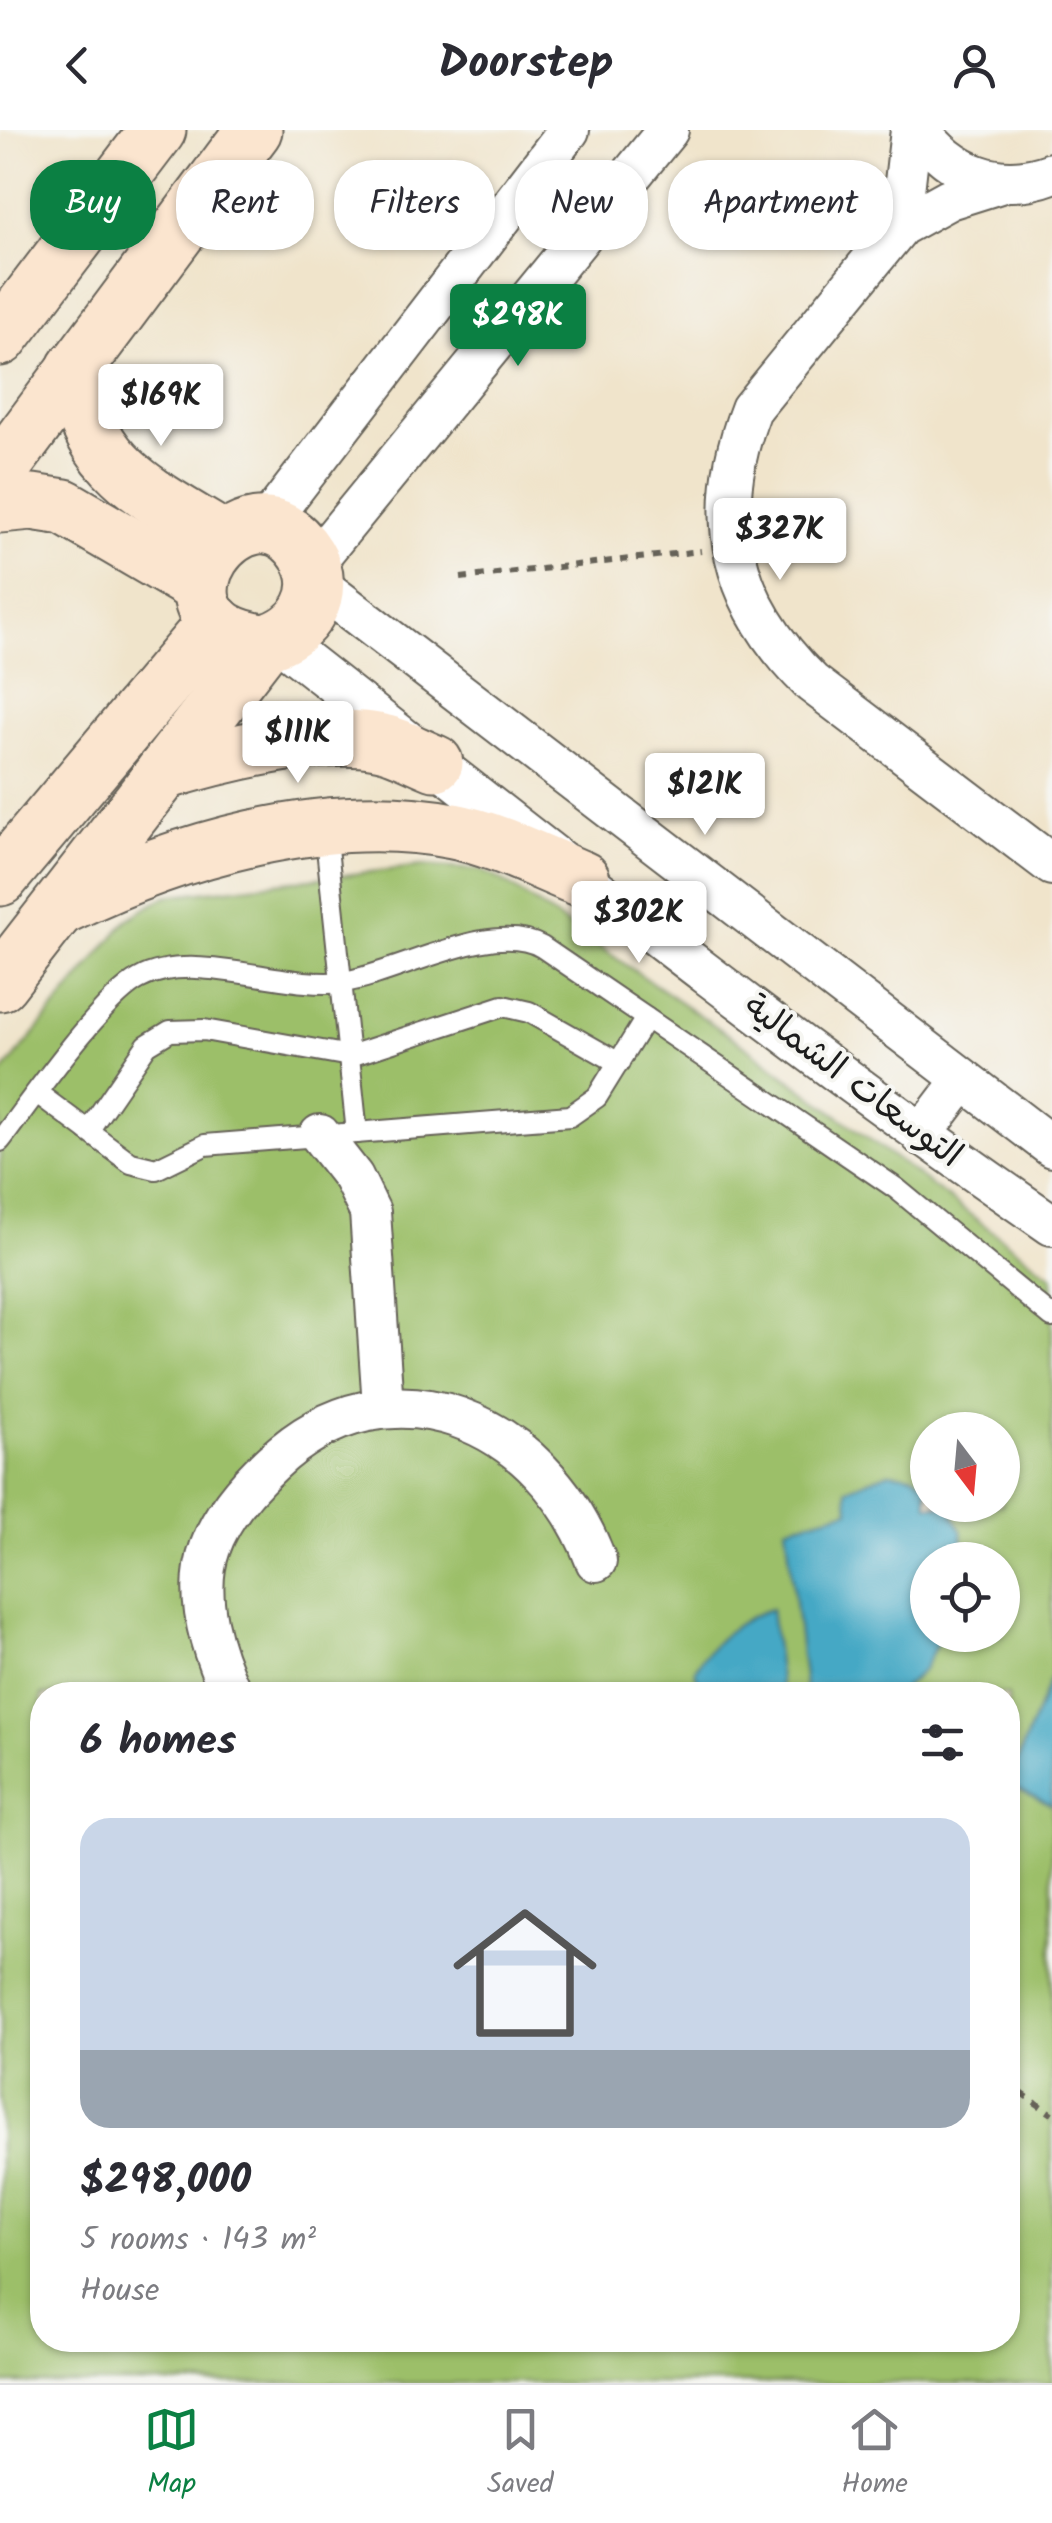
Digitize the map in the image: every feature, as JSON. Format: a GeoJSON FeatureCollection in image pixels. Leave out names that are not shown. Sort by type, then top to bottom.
{"type":"FeatureCollection","features":[{"type":"Feature","properties":{"kind":"street"},"geometry":{"type":"LineString","coordinates":[[0,338],[158,130]]}},
{"type":"Feature","properties":{"kind":"street"},"geometry":{"type":"LineString","coordinates":[[0,470],[254,130]]}},
{"type":"Feature","properties":{"kind":"street"},"geometry":{"type":"LineString","coordinates":[[0,878],[226,569],[569,130]]}},
{"type":"Feature","properties":{"kind":"street"},"geometry":{"type":"LineString","coordinates":[[0,983],[271,641],[298,627],[312,608],[315,574],[668,130]]}},
{"type":"Feature","properties":{"kind":"street"},"geometry":{"type":"LineString","coordinates":[[900,226],[911,130]]}},
{"type":"Feature","properties":{"kind":"street"},"geometry":{"type":"LineString","coordinates":[[920,130],[947,161],[964,171],[1036,180]]}},
{"type":"Feature","properties":{"kind":"street"},"geometry":{"type":"LineString","coordinates":[[1036,180],[950,199],[900,226],[751,409],[731,477],[732,547],[743,586],[783,655],[812,683],[1052,865]]}},
{"type":"Feature","properties":{"kind":"street"},"geometry":{"type":"LineString","coordinates":[[75,368],[78,404],[91,437],[113,466],[226,569],[238,639],[271,641]]}},
{"type":"Feature","properties":{"kind":"street"},"geometry":{"type":"LineString","coordinates":[[0,505],[32,502],[64,507],[226,569]]}},
{"type":"Feature","properties":{"kind":"street"},"geometry":{"type":"LineString","coordinates":[[226,569],[284,533],[302,546],[315,574],[962,1081],[1052,1147]]}},
{"type":"Feature","properties":{"kind":"street","name":"التوسعات الشمالية"},"geometry":{"type":"LineString","coordinates":[[271,641],[921,1135],[1052,1225]]}},
{"type":"Feature","properties":{"kind":"street"},"geometry":{"type":"LineString","coordinates":[[164,772],[223,755],[309,742],[377,740],[435,763]]}},
{"type":"Feature","properties":{"kind":"street"},"geometry":{"type":"LineString","coordinates":[[56,910],[161,865],[281,834],[387,823],[456,831],[582,879]]}},
{"type":"Feature","properties":{"kind":"street"},"geometry":{"type":"LineString","coordinates":[[921,1135],[962,1081]]}},
{"type":"Feature","properties":{"kind":"street"},"geometry":{"type":"LineString","coordinates":[[339,1134],[370,1212],[383,1406]]}},
{"type":"Feature","properties":{"kind":"street"},"geometry":{"type":"LineString","coordinates":[[227,1682],[210,1640],[206,1610],[208,1551],[222,1524],[258,1476],[302,1439],[383,1406],[443,1413],[472,1422],[525,1454],[569,1502],[596,1561]]}},
{"type":"Feature","properties":{"kind":"lane"},"geometry":{"type":"LineString","coordinates":[[325,829],[350,1056],[339,1134]]}},
{"type":"Feature","properties":{"kind":"lane"},"geometry":{"type":"LineString","coordinates":[[0,1141],[115,998],[142,977],[174,968],[342,982],[492,938],[520,938],[542,946],[897,1189],[1052,1317]]}},
{"type":"Feature","properties":{"kind":"lane"},"geometry":{"type":"LineString","coordinates":[[88,1131],[138,1055],[170,1031],[204,1030],[350,1056],[504,1006],[528,1012],[618,1063]]}},
{"type":"Feature","properties":{"kind":"lane"},"geometry":{"type":"LineString","coordinates":[[37,1092],[131,1163],[156,1169],[204,1145],[570,1116],[597,1098],[646,1018]]}},
{"type":"Feature","properties":{"kind":"path"},"geometry":{"type":"LineString","coordinates":[[461,578],[732,547]]}},
{"type":"Feature","properties":{"kind":"path"},"geometry":{"type":"LineString","coordinates":[[1020,2092],[1052,2114]]}},
{"type":"Feature","properties":{"kind":"green space"},"geometry":{"type":"Polygon","coordinates":[[[422,866],[480,870],[500,879],[748,1048],[1052,1276],[1052,2383],[0,2383],[0,1076],[127,920],[166,896],[422,866]]]}},
{"type":"Feature","properties":{"kind":"water"},"geometry":{"type":"Polygon","coordinates":[[[889,1472],[910,1475],[910,1522],[957,1522],[962,1532],[963,1542],[910,1542],[910,1652],[933,1652],[923,1670],[910,1682],[804,1682],[786,1527],[849,1510],[847,1489],[889,1472]]]}},
{"type":"Feature","properties":{"kind":"water"},"geometry":{"type":"Polygon","coordinates":[[[771,1609],[780,1682],[698,1682],[695,1670],[710,1650],[728,1632],[771,1609]]]}},
{"type":"Feature","properties":{"kind":"water"},"geometry":{"type":"Polygon","coordinates":[[[1052,1673],[1052,1805],[1020,1790],[1020,1754],[1052,1673]]]}}]}
